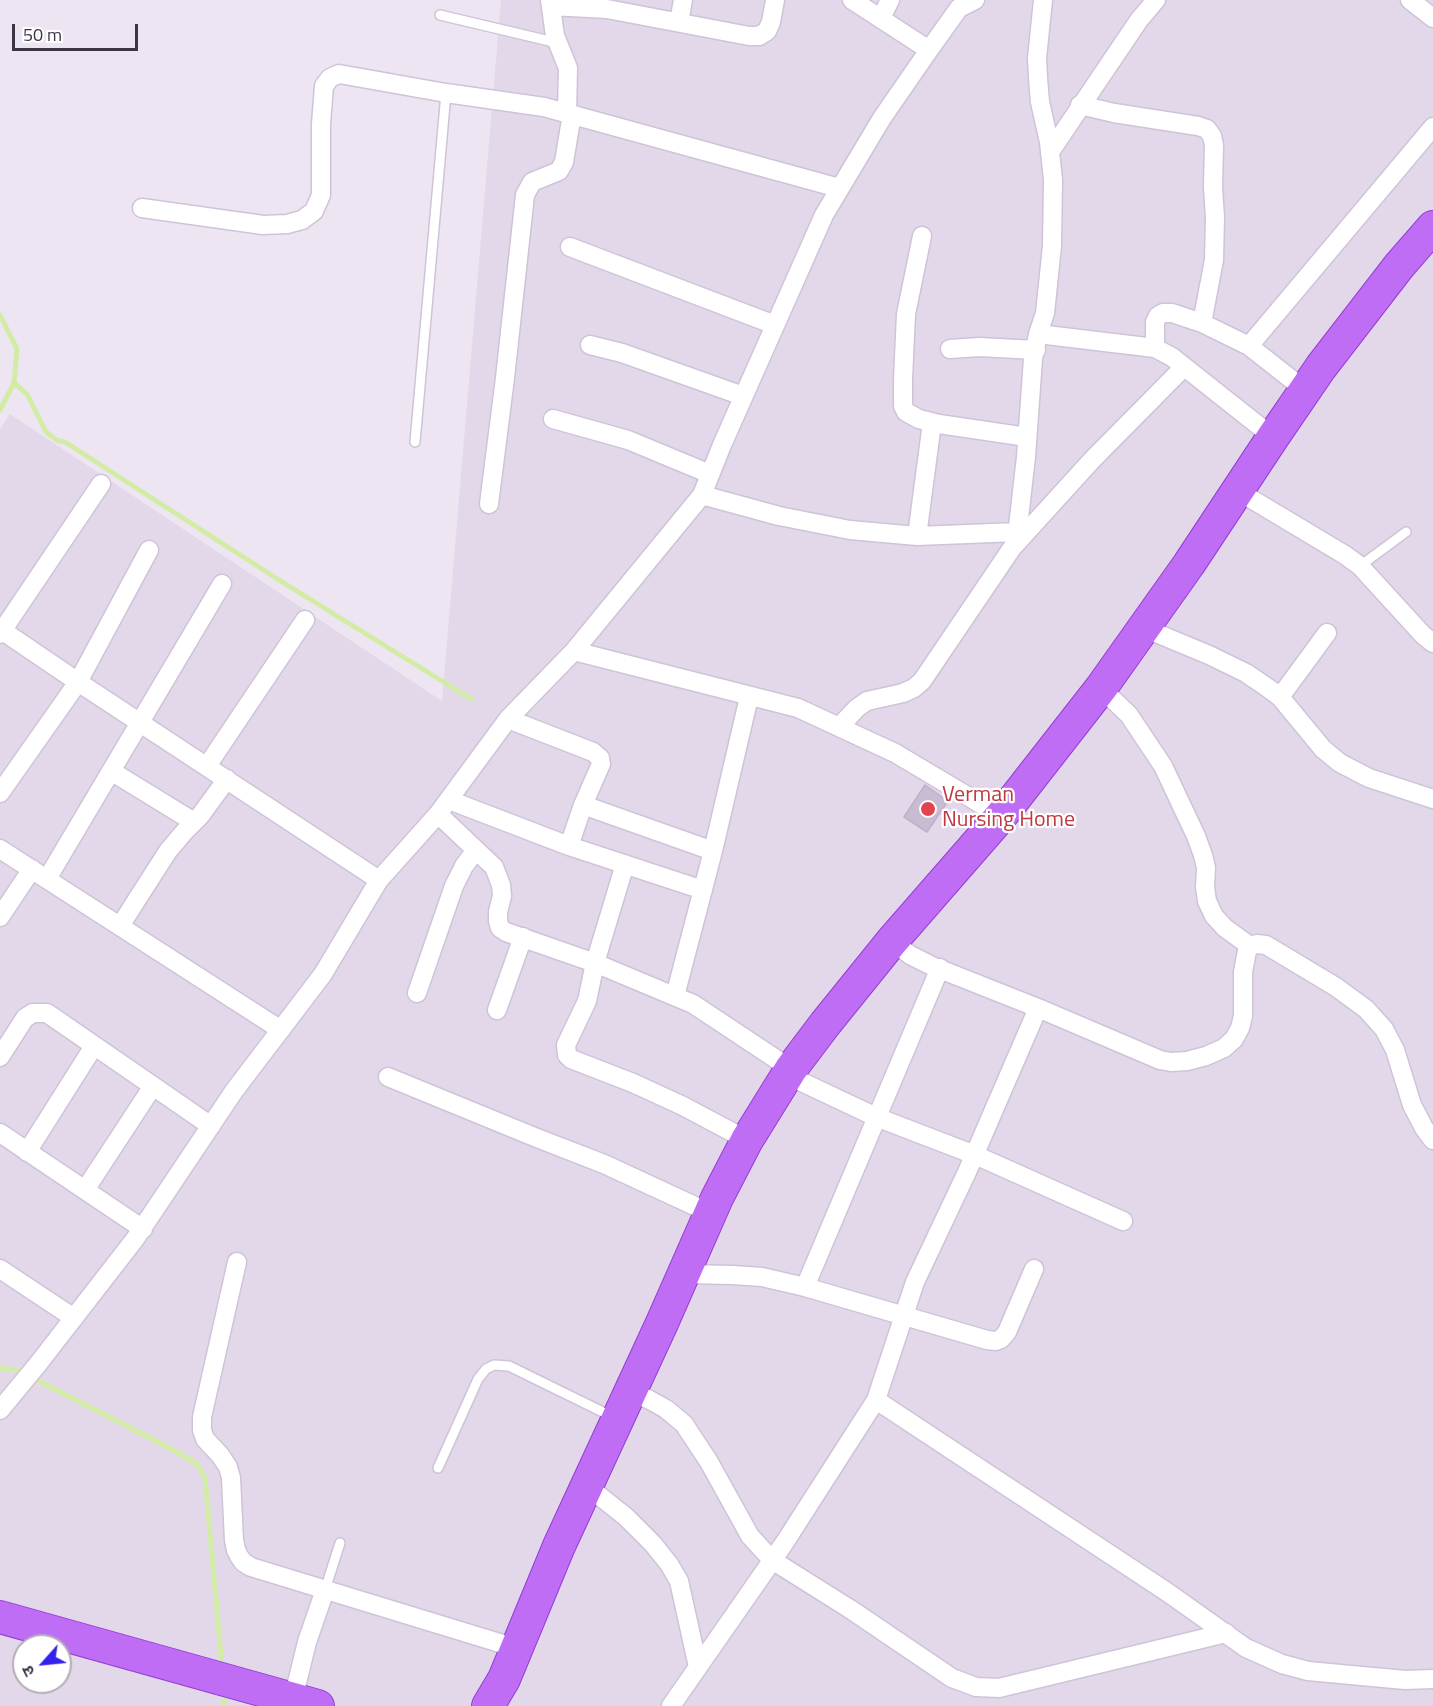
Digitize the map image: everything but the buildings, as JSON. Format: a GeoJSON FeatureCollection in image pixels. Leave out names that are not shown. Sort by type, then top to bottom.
{"type":"FeatureCollection","features":[{"type":"Feature","properties":{"kind":"highway"},"geometry":{"type":"LineString","coordinates":[[488,1706],[504,1679],[559,1546],[710,1213],[747,1140],[789,1072],[892,941],[1001,816],[1101,688],[1189,564],[1305,390],[1366,307],[1433,227]]}},
{"type":"Feature","properties":{"kind":"highway"},"geometry":{"type":"LineString","coordinates":[[0,1617],[305,1702]]}},
{"type":"Feature","properties":{"kind":"street"},"geometry":{"type":"LineString","coordinates":[[679,22],[683,0]]}},
{"type":"Feature","properties":{"kind":"street"},"geometry":{"type":"LineString","coordinates":[[489,504],[525,195],[532,182],[559,171],[564,162],[570,114],[568,68],[555,36],[550,3],[607,9],[759,36],[766,31],[771,22],[775,0]]}},
{"type":"Feature","properties":{"kind":"street"},"geometry":{"type":"LineString","coordinates":[[852,0],[929,50]]}},
{"type":"Feature","properties":{"kind":"street"},"geometry":{"type":"LineString","coordinates":[[881,18],[890,0]]}},
{"type":"Feature","properties":{"kind":"street"},"geometry":{"type":"LineString","coordinates":[[0,1410],[39,1364],[143,1229],[234,1091],[323,974],[380,880],[443,807],[508,719],[574,651],[702,495],[743,396],[824,215],[882,118],[929,50],[959,8],[975,0]]}},
{"type":"Feature","properties":{"kind":"street"},"geometry":{"type":"LineString","coordinates":[[1016,538],[1033,359],[1045,313],[1052,246],[1053,180],[1038,78],[1042,0]]}},
{"type":"Feature","properties":{"kind":"street"},"geometry":{"type":"LineString","coordinates":[[1050,152],[1139,20],[1156,0]]}},
{"type":"Feature","properties":{"kind":"street"},"geometry":{"type":"LineString","coordinates":[[1410,0],[1433,18]]}},
{"type":"Feature","properties":{"kind":"street"},"geometry":{"type":"LineString","coordinates":[[142,208],[263,225],[287,224],[302,220],[314,212],[321,195],[321,124],[324,86],[330,78],[339,74],[544,107],[839,188]]}},
{"type":"Feature","properties":{"kind":"street"},"geometry":{"type":"LineString","coordinates":[[1080,105],[1114,113],[1198,126],[1207,129],[1212,135],[1214,145],[1214,260],[1202,322]]}},
{"type":"Feature","properties":{"kind":"street"},"geometry":{"type":"LineString","coordinates":[[1249,346],[1433,127]]}},
{"type":"Feature","properties":{"kind":"street"},"geometry":{"type":"LineString","coordinates":[[922,236],[906,314],[903,406],[910,415],[932,423],[1027,437]]}},
{"type":"Feature","properties":{"kind":"street"},"geometry":{"type":"LineString","coordinates":[[570,247],[775,326]]}},
{"type":"Feature","properties":{"kind":"street"},"geometry":{"type":"LineString","coordinates":[[1155,348],[1155,322],[1163,313],[1172,313],[1202,322],[1249,346],[1305,390]]}},
{"type":"Feature","properties":{"kind":"street"},"geometry":{"type":"LineString","coordinates":[[950,349],[1037,342],[1155,348],[1172,357],[1273,437]]}},
{"type":"Feature","properties":{"kind":"street"},"geometry":{"type":"LineString","coordinates":[[590,345],[622,353],[743,396]]}},
{"type":"Feature","properties":{"kind":"street"},"geometry":{"type":"LineString","coordinates":[[839,727],[867,701],[903,693],[922,681],[1016,538],[1184,367]]}},
{"type":"Feature","properties":{"kind":"street"},"geometry":{"type":"LineString","coordinates":[[553,419],[628,440],[710,474]]}},
{"type":"Feature","properties":{"kind":"street"},"geometry":{"type":"LineString","coordinates":[[917,536],[932,423]]}},
{"type":"Feature","properties":{"kind":"street"},"geometry":{"type":"LineString","coordinates":[[101,484],[1,631],[380,880]]}},
{"type":"Feature","properties":{"kind":"street"},"geometry":{"type":"LineString","coordinates":[[1238,491],[1360,566],[1423,635],[1433,642]]}},
{"type":"Feature","properties":{"kind":"street"},"geometry":{"type":"LineString","coordinates":[[702,495],[779,516],[850,530],[917,536],[1016,538]]}},
{"type":"Feature","properties":{"kind":"street"},"geometry":{"type":"LineString","coordinates":[[0,793],[78,682],[149,550]]}},
{"type":"Feature","properties":{"kind":"street"},"geometry":{"type":"LineString","coordinates":[[0,917],[40,874],[111,771],[222,584]]}},
{"type":"Feature","properties":{"kind":"street"},"geometry":{"type":"LineString","coordinates":[[207,766],[304,620]]}},
{"type":"Feature","properties":{"kind":"street"},"geometry":{"type":"LineString","coordinates":[[1144,628],[1246,673],[1281,697],[1323,749],[1340,763],[1369,778],[1433,800]]}},
{"type":"Feature","properties":{"kind":"street"},"geometry":{"type":"LineString","coordinates":[[1281,697],[1327,633]]}},
{"type":"Feature","properties":{"kind":"street"},"geometry":{"type":"LineString","coordinates":[[574,651],[798,708],[895,753],[1001,816]]}},
{"type":"Feature","properties":{"kind":"street"},"geometry":{"type":"LineString","coordinates":[[1101,688],[1130,715],[1163,766],[1203,855],[1206,868],[1207,901],[1214,916],[1225,928],[1250,946]]}},
{"type":"Feature","properties":{"kind":"street"},"geometry":{"type":"LineString","coordinates":[[675,996],[713,850],[749,697]]}},
{"type":"Feature","properties":{"kind":"street"},"geometry":{"type":"LineString","coordinates":[[508,719],[600,758],[601,764],[583,805],[569,846]]}},
{"type":"Feature","properties":{"kind":"street"},"geometry":{"type":"LineString","coordinates":[[111,771],[194,822]]}},
{"type":"Feature","properties":{"kind":"street"},"geometry":{"type":"LineString","coordinates":[[120,926],[168,852],[200,816],[227,779]]}},
{"type":"Feature","properties":{"kind":"street"},"geometry":{"type":"LineString","coordinates":[[583,805],[713,850]]}},
{"type":"Feature","properties":{"kind":"street"},"geometry":{"type":"LineString","coordinates":[[443,807],[703,890]]}},
{"type":"Feature","properties":{"kind":"street"},"geometry":{"type":"LineString","coordinates":[[443,807],[476,850],[494,867],[501,885],[502,896],[498,912],[500,928],[506,932],[595,963],[693,1004],[789,1072],[876,1117],[975,1155],[1123,1221]]}},
{"type":"Feature","properties":{"kind":"street"},"geometry":{"type":"LineString","coordinates":[[0,849],[281,1030]]}},
{"type":"Feature","properties":{"kind":"street"},"geometry":{"type":"LineString","coordinates":[[417,993],[454,886],[464,866],[476,850]]}},
{"type":"Feature","properties":{"kind":"street"},"geometry":{"type":"LineString","coordinates":[[625,864],[595,963],[587,1000],[566,1045],[567,1055],[683,1106],[747,1140]]}},
{"type":"Feature","properties":{"kind":"street"},"geometry":{"type":"LineString","coordinates":[[496,1010],[523,937]]}},
{"type":"Feature","properties":{"kind":"street"},"geometry":{"type":"LineString","coordinates":[[892,941],[910,955],[1160,1060],[1171,1062],[1206,1056],[1224,1048],[1234,1039],[1243,1016],[1243,972],[1247,951],[1250,946],[1266,945],[1336,987],[1366,1010],[1384,1029],[1395,1050],[1412,1105],[1433,1140]]}},
{"type":"Feature","properties":{"kind":"street"},"geometry":{"type":"LineString","coordinates":[[805,1287],[940,968]]}},
{"type":"Feature","properties":{"kind":"street"},"geometry":{"type":"LineString","coordinates":[[671,1706],[772,1560],[876,1400],[915,1282],[975,1155],[1038,1008]]}},
{"type":"Feature","properties":{"kind":"street"},"geometry":{"type":"LineString","coordinates":[[0,1057],[25,1018],[33,1013],[47,1013],[211,1126]]}},
{"type":"Feature","properties":{"kind":"street"},"geometry":{"type":"LineString","coordinates":[[27,1152],[94,1046]]}},
{"type":"Feature","properties":{"kind":"street"},"geometry":{"type":"LineString","coordinates":[[388,1077],[604,1164],[710,1213]]}},
{"type":"Feature","properties":{"kind":"street"},"geometry":{"type":"LineString","coordinates":[[85,1190],[153,1086]]}},
{"type":"Feature","properties":{"kind":"street"},"geometry":{"type":"LineString","coordinates":[[0,1134],[143,1229]]}},
{"type":"Feature","properties":{"kind":"street"},"geometry":{"type":"LineString","coordinates":[[237,1262],[201,1417],[205,1439],[228,1467],[231,1478],[234,1540],[236,1550],[243,1562],[251,1567],[516,1648]]}},
{"type":"Feature","properties":{"kind":"street"},"geometry":{"type":"LineString","coordinates":[[0,1269],[74,1318]]}},
{"type":"Feature","properties":{"kind":"street"},"geometry":{"type":"LineString","coordinates":[[683,1274],[762,1277],[996,1341],[1007,1332],[1034,1269]]}},
{"type":"Feature","properties":{"kind":"street"},"geometry":{"type":"LineString","coordinates":[[624,1406],[648,1399],[666,1409],[684,1424],[710,1462],[750,1536],[772,1560],[952,1678],[975,1687],[999,1688],[1226,1633]]}},
{"type":"Feature","properties":{"kind":"street"},"geometry":{"type":"LineString","coordinates":[[876,1400],[1167,1592],[1246,1647],[1282,1664],[1308,1671],[1405,1680],[1433,1678]]}},
{"type":"Feature","properties":{"kind":"street"},"geometry":{"type":"LineString","coordinates":[[587,1486],[626,1517],[653,1544],[680,1581],[698,1667]]}},
{"type":"Feature","properties":{"kind":"street"},"geometry":{"type":"LineString","coordinates":[[305,1702],[307,1642],[325,1590]]}},
{"type":"Feature","properties":{"kind":"lane"},"geometry":{"type":"LineString","coordinates":[[440,15],[558,43]]}},
{"type":"Feature","properties":{"kind":"lane"},"geometry":{"type":"LineString","coordinates":[[415,442],[446,93]]}},
{"type":"Feature","properties":{"kind":"lane"},"geometry":{"type":"LineString","coordinates":[[1360,566],[1406,532]]}},
{"type":"Feature","properties":{"kind":"lane"},"geometry":{"type":"LineString","coordinates":[[438,1468],[478,1379],[486,1369],[494,1365],[509,1366],[624,1406]]}},
{"type":"Feature","properties":{"kind":"lane"},"geometry":{"type":"LineString","coordinates":[[325,1590],[340,1544]]}},
{"type":"Feature","properties":{"kind":"shaded area"},"geometry":{"type":"Polygon","coordinates":[[[501,0],[1433,0],[1433,1706],[0,1706],[0,429],[10,414],[442,701],[501,0]]]}},
{"type":"Feature","properties":{"kind":"waterway"},"geometry":{"type":"LineString","coordinates":[[0,315],[17,349],[14,383],[0,410]]}},
{"type":"Feature","properties":{"kind":"waterway"},"geometry":{"type":"LineString","coordinates":[[14,383],[27,394],[46,432],[58,441],[65,442],[279,580],[471,699]]}},
{"type":"Feature","properties":{"kind":"waterway"},"geometry":{"type":"LineString","coordinates":[[0,1368],[17,1370],[196,1463],[205,1478],[222,1666]]}},
{"type":"Feature","properties":{"kind":"waterway"},"geometry":{"type":"LineString","coordinates":[[224,1700],[224,1706]]}},
{"type":"Feature","properties":{"kind":"place","name":"Verman Nursing Home"},"geometry":{"type":"Point","coordinates":[928,809]}}]}
